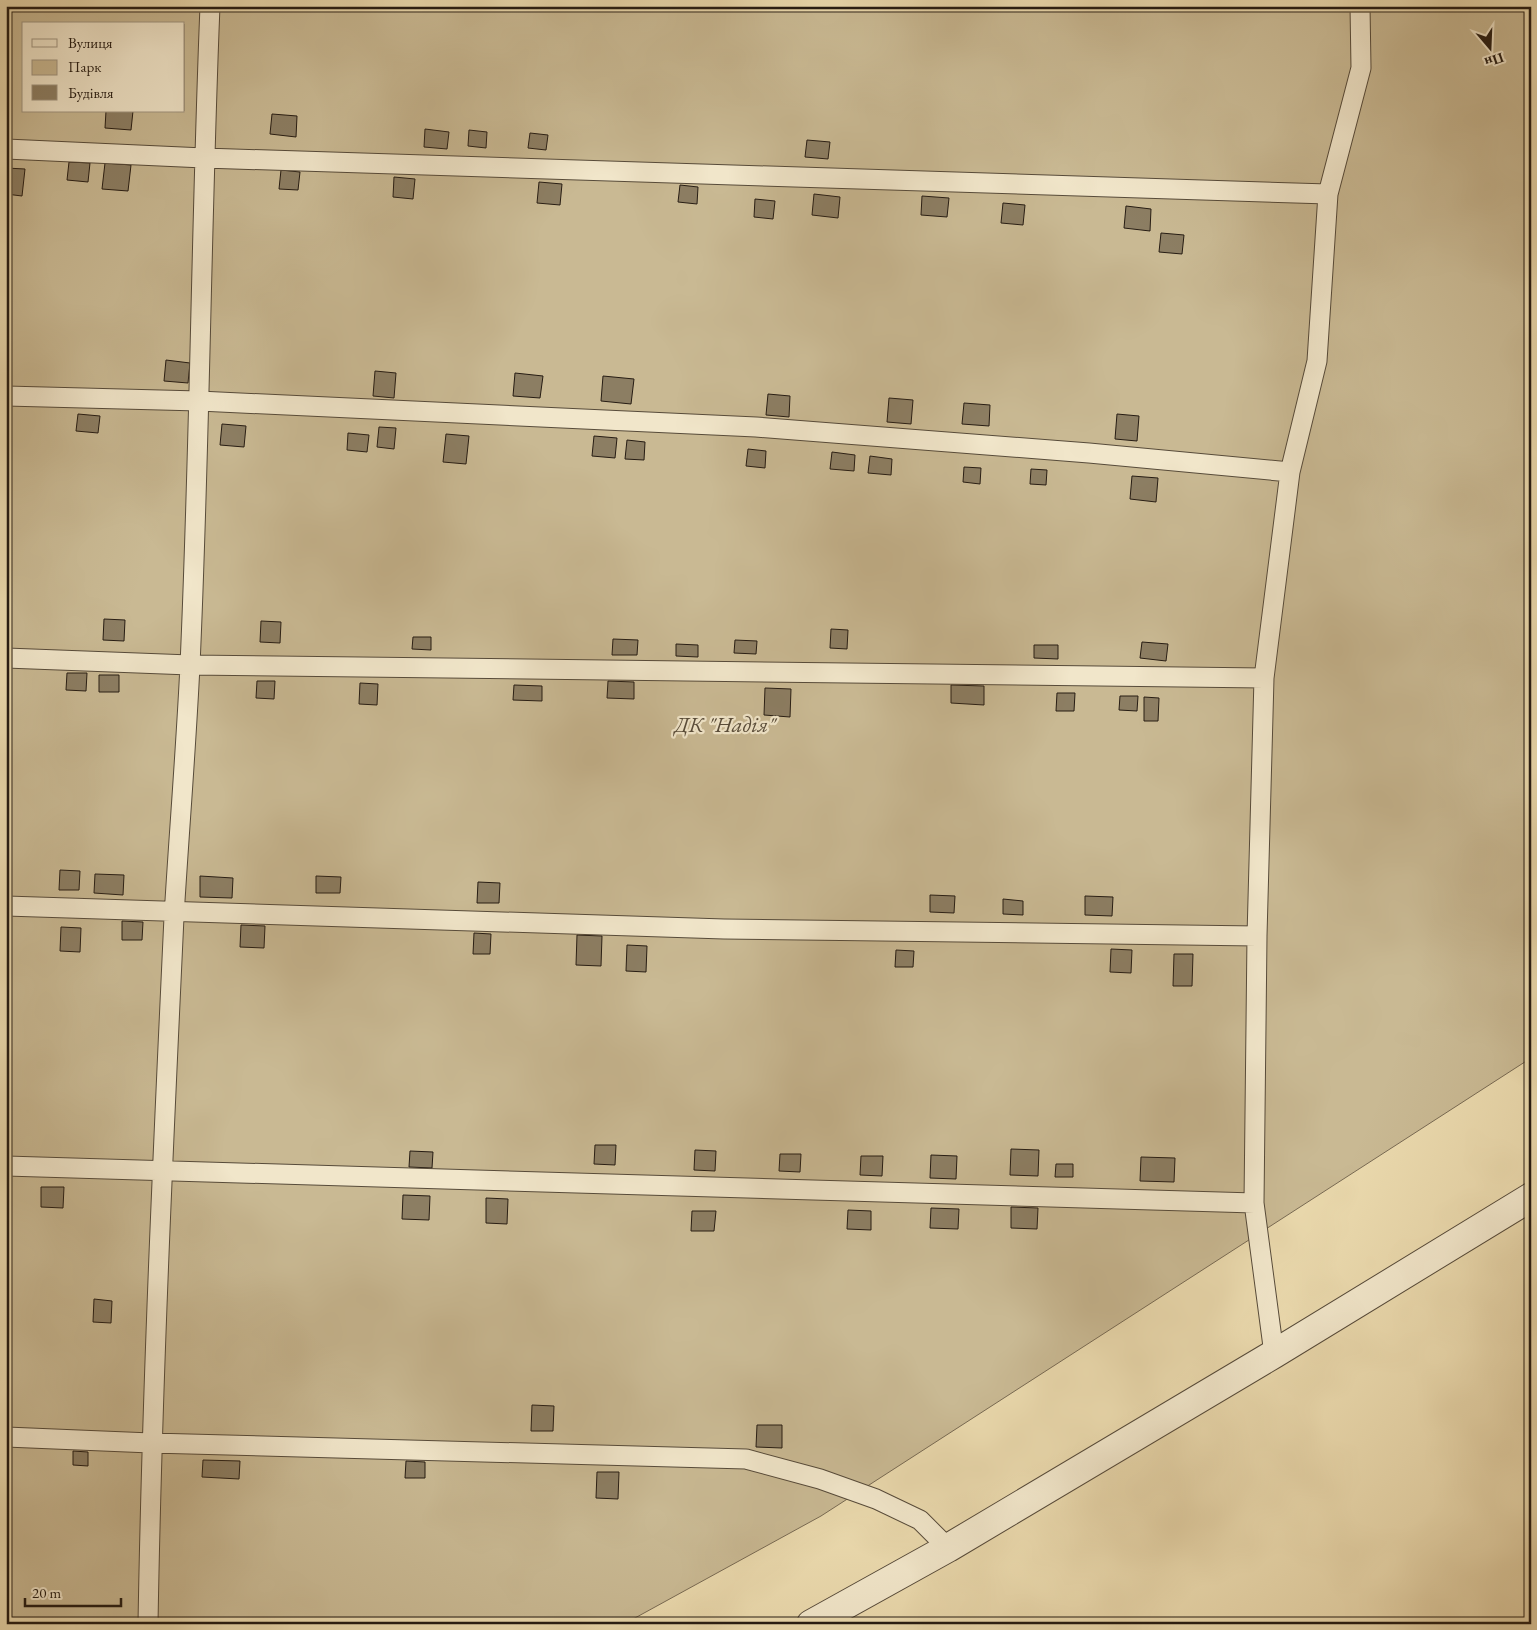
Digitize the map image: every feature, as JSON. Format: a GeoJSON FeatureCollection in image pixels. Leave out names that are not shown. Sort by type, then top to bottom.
{"type":"FeatureCollection","features":[{"type":"Feature","properties":{"kind":"street"},"geometry":{"type":"LineString","coordinates":[[811,1624],[948,1548],[1274,1354],[1531,1197]]}},
{"type":"Feature","properties":{"kind":"lane"},"geometry":{"type":"LineString","coordinates":[[148,1624],[151,1443],[162,1170],[190,665],[210,6]]}},
{"type":"Feature","properties":{"kind":"lane"},"geometry":{"type":"LineString","coordinates":[[1274,1354],[1254,1203],[1257,936],[1264,678],[1290,472],[1317,361],[1328,194],[1361,68],[1360,6]]}},
{"type":"Feature","properties":{"kind":"lane"},"geometry":{"type":"LineString","coordinates":[[6,148],[204,158],[1328,194]]}},
{"type":"Feature","properties":{"kind":"lane"},"geometry":{"type":"LineString","coordinates":[[6,396],[199,401],[756,427],[1089,453],[1290,472]]}},
{"type":"Feature","properties":{"kind":"lane"},"geometry":{"type":"LineString","coordinates":[[6,658],[190,665],[1264,678]]}},
{"type":"Feature","properties":{"kind":"lane"},"geometry":{"type":"LineString","coordinates":[[6,906],[724,928],[1257,936]]}},
{"type":"Feature","properties":{"kind":"lane"},"geometry":{"type":"LineString","coordinates":[[6,1166],[1254,1203]]}},
{"type":"Feature","properties":{"kind":"lane"},"geometry":{"type":"LineString","coordinates":[[6,1437],[151,1443],[746,1459],[820,1479],[876,1499],[920,1520],[948,1548]]}},
{"type":"Feature","properties":{"kind":"green space","name":"ДК \"Надія\""},"geometry":{"type":"Polygon","coordinates":[[[6,6],[1531,6],[1531,1058],[821,1516],[624,1624],[6,1624],[6,6]]]}},
{"type":"Feature","properties":{"kind":"building"},"geometry":{"type":"Polygon","coordinates":[[[106,112],[133,112],[131,130],[105,128],[106,112]]]}},
{"type":"Feature","properties":{"kind":"building"},"geometry":{"type":"Polygon","coordinates":[[[272,114],[297,116],[296,137],[270,134],[272,114]]]}},
{"type":"Feature","properties":{"kind":"building"},"geometry":{"type":"Polygon","coordinates":[[[425,129],[449,132],[447,149],[424,147],[425,129]]]}},
{"type":"Feature","properties":{"kind":"building"},"geometry":{"type":"Polygon","coordinates":[[[469,130],[487,132],[486,148],[468,146],[469,130]]]}},
{"type":"Feature","properties":{"kind":"building"},"geometry":{"type":"Polygon","coordinates":[[[530,133],[548,135],[546,150],[528,148],[530,133]]]}},
{"type":"Feature","properties":{"kind":"building"},"geometry":{"type":"Polygon","coordinates":[[[807,140],[830,142],[828,159],[805,157],[807,140]]]}},
{"type":"Feature","properties":{"kind":"building"},"geometry":{"type":"Polygon","coordinates":[[[69,162],[90,163],[88,182],[67,180],[69,162]]]}},
{"type":"Feature","properties":{"kind":"building"},"geometry":{"type":"Polygon","coordinates":[[[105,163],[131,165],[128,191],[102,189],[105,163]]]}},
{"type":"Feature","properties":{"kind":"building"},"geometry":{"type":"Polygon","coordinates":[[[6,168],[25,169],[22,196],[6,194],[6,168]]]}},
{"type":"Feature","properties":{"kind":"building"},"geometry":{"type":"Polygon","coordinates":[[[281,170],[300,172],[298,190],[279,189],[281,170]]]}},
{"type":"Feature","properties":{"kind":"building"},"geometry":{"type":"Polygon","coordinates":[[[394,177],[415,179],[413,199],[393,197],[394,177]]]}},
{"type":"Feature","properties":{"kind":"building"},"geometry":{"type":"Polygon","coordinates":[[[539,182],[562,184],[560,205],[537,203],[539,182]]]}},
{"type":"Feature","properties":{"kind":"building"},"geometry":{"type":"Polygon","coordinates":[[[680,185],[698,187],[697,204],[678,202],[680,185]]]}},
{"type":"Feature","properties":{"kind":"building"},"geometry":{"type":"Polygon","coordinates":[[[814,194],[840,197],[838,218],[812,215],[814,194]]]}},
{"type":"Feature","properties":{"kind":"building"},"geometry":{"type":"Polygon","coordinates":[[[922,196],[949,198],[947,217],[921,215],[922,196]]]}},
{"type":"Feature","properties":{"kind":"building"},"geometry":{"type":"Polygon","coordinates":[[[755,199],[775,201],[773,219],[754,217],[755,199]]]}},
{"type":"Feature","properties":{"kind":"building"},"geometry":{"type":"Polygon","coordinates":[[[1003,203],[1025,205],[1023,225],[1001,223],[1003,203]]]}},
{"type":"Feature","properties":{"kind":"building"},"geometry":{"type":"Polygon","coordinates":[[[1126,206],[1151,209],[1150,231],[1124,228],[1126,206]]]}},
{"type":"Feature","properties":{"kind":"building"},"geometry":{"type":"Polygon","coordinates":[[[1161,233],[1184,235],[1182,254],[1159,252],[1161,233]]]}},
{"type":"Feature","properties":{"kind":"building"},"geometry":{"type":"Polygon","coordinates":[[[166,360],[190,363],[188,383],[164,381],[166,360]]]}},
{"type":"Feature","properties":{"kind":"building"},"geometry":{"type":"Polygon","coordinates":[[[375,371],[396,373],[394,398],[373,396],[375,371]]]}},
{"type":"Feature","properties":{"kind":"building"},"geometry":{"type":"Polygon","coordinates":[[[515,373],[543,376],[540,398],[513,396],[515,373]]]}},
{"type":"Feature","properties":{"kind":"building"},"geometry":{"type":"Polygon","coordinates":[[[603,376],[634,379],[631,404],[601,401],[603,376]]]}},
{"type":"Feature","properties":{"kind":"building"},"geometry":{"type":"Polygon","coordinates":[[[768,394],[790,396],[789,417],[766,415],[768,394]]]}},
{"type":"Feature","properties":{"kind":"building"},"geometry":{"type":"Polygon","coordinates":[[[889,398],[913,400],[911,424],[887,422],[889,398]]]}},
{"type":"Feature","properties":{"kind":"building"},"geometry":{"type":"Polygon","coordinates":[[[964,403],[990,405],[989,426],[962,424],[964,403]]]}},
{"type":"Feature","properties":{"kind":"building"},"geometry":{"type":"Polygon","coordinates":[[[78,414],[100,416],[98,433],[76,431],[78,414]]]}},
{"type":"Feature","properties":{"kind":"building"},"geometry":{"type":"Polygon","coordinates":[[[1117,414],[1139,416],[1137,441],[1115,439],[1117,414]]]}},
{"type":"Feature","properties":{"kind":"building"},"geometry":{"type":"Polygon","coordinates":[[[222,424],[246,426],[244,447],[220,445],[222,424]]]}},
{"type":"Feature","properties":{"kind":"building"},"geometry":{"type":"Polygon","coordinates":[[[379,427],[396,428],[394,449],[377,447],[379,427]]]}},
{"type":"Feature","properties":{"kind":"building"},"geometry":{"type":"Polygon","coordinates":[[[348,433],[369,435],[367,452],[347,450],[348,433]]]}},
{"type":"Feature","properties":{"kind":"building"},"geometry":{"type":"Polygon","coordinates":[[[446,434],[469,436],[466,464],[443,462],[446,434]]]}},
{"type":"Feature","properties":{"kind":"building"},"geometry":{"type":"Polygon","coordinates":[[[594,436],[617,438],[615,458],[592,456],[594,436]]]}},
{"type":"Feature","properties":{"kind":"building"},"geometry":{"type":"Polygon","coordinates":[[[627,440],[645,442],[644,460],[625,459],[627,440]]]}},
{"type":"Feature","properties":{"kind":"building"},"geometry":{"type":"Polygon","coordinates":[[[748,449],[766,451],[765,468],[746,466],[748,449]]]}},
{"type":"Feature","properties":{"kind":"building"},"geometry":{"type":"Polygon","coordinates":[[[832,452],[855,455],[854,471],[830,469],[832,452]]]}},
{"type":"Feature","properties":{"kind":"building"},"geometry":{"type":"Polygon","coordinates":[[[870,456],[892,459],[891,475],[868,473],[870,456]]]}},
{"type":"Feature","properties":{"kind":"building"},"geometry":{"type":"Polygon","coordinates":[[[964,467],[981,468],[980,484],[963,482],[964,467]]]}},
{"type":"Feature","properties":{"kind":"building"},"geometry":{"type":"Polygon","coordinates":[[[1031,469],[1047,470],[1046,485],[1030,484],[1031,469]]]}},
{"type":"Feature","properties":{"kind":"building"},"geometry":{"type":"Polygon","coordinates":[[[1132,476],[1158,478],[1156,502],[1130,499],[1132,476]]]}},
{"type":"Feature","properties":{"kind":"building"},"geometry":{"type":"Polygon","coordinates":[[[104,619],[125,620],[124,641],[103,640],[104,619]]]}},
{"type":"Feature","properties":{"kind":"building"},"geometry":{"type":"Polygon","coordinates":[[[261,621],[281,622],[280,643],[260,642],[261,621]]]}},
{"type":"Feature","properties":{"kind":"building"},"geometry":{"type":"Polygon","coordinates":[[[831,629],[848,630],[847,649],[830,648],[831,629]]]}},
{"type":"Feature","properties":{"kind":"building"},"geometry":{"type":"Polygon","coordinates":[[[413,637],[431,637],[431,650],[412,649],[413,637]]]}},
{"type":"Feature","properties":{"kind":"building"},"geometry":{"type":"Polygon","coordinates":[[[613,639],[638,640],[637,655],[612,655],[613,639]]]}},
{"type":"Feature","properties":{"kind":"building"},"geometry":{"type":"Polygon","coordinates":[[[735,640],[757,641],[756,654],[734,653],[735,640]]]}},
{"type":"Feature","properties":{"kind":"building"},"geometry":{"type":"Polygon","coordinates":[[[1142,642],[1168,644],[1166,661],[1140,658],[1142,642]]]}},
{"type":"Feature","properties":{"kind":"building"},"geometry":{"type":"Polygon","coordinates":[[[676,644],[698,645],[698,657],[676,656],[676,644]]]}},
{"type":"Feature","properties":{"kind":"building"},"geometry":{"type":"Polygon","coordinates":[[[1034,645],[1058,645],[1058,659],[1034,658],[1034,645]]]}},
{"type":"Feature","properties":{"kind":"building"},"geometry":{"type":"Polygon","coordinates":[[[67,673],[87,673],[86,691],[66,690],[67,673]]]}},
{"type":"Feature","properties":{"kind":"building"},"geometry":{"type":"Polygon","coordinates":[[[99,675],[119,675],[119,692],[99,692],[99,675]]]}},
{"type":"Feature","properties":{"kind":"building"},"geometry":{"type":"Polygon","coordinates":[[[257,681],[275,681],[274,699],[256,698],[257,681]]]}},
{"type":"Feature","properties":{"kind":"building"},"geometry":{"type":"Polygon","coordinates":[[[608,681],[634,682],[634,699],[607,698],[608,681]]]}},
{"type":"Feature","properties":{"kind":"building"},"geometry":{"type":"Polygon","coordinates":[[[360,683],[378,684],[377,705],[359,704],[360,683]]]}},
{"type":"Feature","properties":{"kind":"building"},"geometry":{"type":"Polygon","coordinates":[[[514,685],[542,686],[542,701],[513,700],[514,685]]]}},
{"type":"Feature","properties":{"kind":"building"},"geometry":{"type":"Polygon","coordinates":[[[951,685],[984,686],[984,705],[951,703],[951,685]]]}},
{"type":"Feature","properties":{"kind":"building"},"geometry":{"type":"Polygon","coordinates":[[[765,688],[791,689],[790,717],[764,715],[765,688]]]}},
{"type":"Feature","properties":{"kind":"building"},"geometry":{"type":"Polygon","coordinates":[[[1057,693],[1075,693],[1074,711],[1056,711],[1057,693]]]}},
{"type":"Feature","properties":{"kind":"building"},"geometry":{"type":"Polygon","coordinates":[[[1120,696],[1138,696],[1137,711],[1119,710],[1120,696]]]}},
{"type":"Feature","properties":{"kind":"building"},"geometry":{"type":"Polygon","coordinates":[[[1144,697],[1159,698],[1158,721],[1144,721],[1144,697]]]}},
{"type":"Feature","properties":{"kind":"building"},"geometry":{"type":"Polygon","coordinates":[[[60,870],[80,871],[79,890],[59,890],[60,870]]]}},
{"type":"Feature","properties":{"kind":"building"},"geometry":{"type":"Polygon","coordinates":[[[95,874],[124,875],[123,895],[94,893],[95,874]]]}},
{"type":"Feature","properties":{"kind":"building"},"geometry":{"type":"Polygon","coordinates":[[[200,876],[233,878],[232,898],[200,897],[200,876]]]}},
{"type":"Feature","properties":{"kind":"building"},"geometry":{"type":"Polygon","coordinates":[[[316,876],[341,877],[340,893],[316,893],[316,876]]]}},
{"type":"Feature","properties":{"kind":"building"},"geometry":{"type":"Polygon","coordinates":[[[478,882],[500,883],[499,903],[477,903],[478,882]]]}},
{"type":"Feature","properties":{"kind":"building"},"geometry":{"type":"Polygon","coordinates":[[[930,895],[955,896],[954,913],[930,912],[930,895]]]}},
{"type":"Feature","properties":{"kind":"building"},"geometry":{"type":"Polygon","coordinates":[[[1085,896],[1113,897],[1112,916],[1085,915],[1085,896]]]}},
{"type":"Feature","properties":{"kind":"building"},"geometry":{"type":"Polygon","coordinates":[[[1003,899],[1023,901],[1023,915],[1003,914],[1003,899]]]}},
{"type":"Feature","properties":{"kind":"building"},"geometry":{"type":"Polygon","coordinates":[[[122,921],[143,922],[142,940],[122,940],[122,921]]]}},
{"type":"Feature","properties":{"kind":"building"},"geometry":{"type":"Polygon","coordinates":[[[241,925],[265,926],[264,948],[240,947],[241,925]]]}},
{"type":"Feature","properties":{"kind":"building"},"geometry":{"type":"Polygon","coordinates":[[[61,927],[81,928],[80,952],[60,951],[61,927]]]}},
{"type":"Feature","properties":{"kind":"building"},"geometry":{"type":"Polygon","coordinates":[[[474,933],[491,934],[490,954],[473,954],[474,933]]]}},
{"type":"Feature","properties":{"kind":"building"},"geometry":{"type":"Polygon","coordinates":[[[577,935],[602,936],[601,966],[576,965],[577,935]]]}},
{"type":"Feature","properties":{"kind":"building"},"geometry":{"type":"Polygon","coordinates":[[[627,945],[647,946],[646,972],[626,971],[627,945]]]}},
{"type":"Feature","properties":{"kind":"building"},"geometry":{"type":"Polygon","coordinates":[[[1111,949],[1132,950],[1131,973],[1110,972],[1111,949]]]}},
{"type":"Feature","properties":{"kind":"building"},"geometry":{"type":"Polygon","coordinates":[[[896,950],[914,951],[913,967],[895,967],[896,950]]]}},
{"type":"Feature","properties":{"kind":"building"},"geometry":{"type":"Polygon","coordinates":[[[1174,954],[1193,954],[1192,986],[1173,986],[1174,954]]]}},
{"type":"Feature","properties":{"kind":"building"},"geometry":{"type":"Polygon","coordinates":[[[595,1145],[616,1145],[615,1165],[594,1164],[595,1145]]]}},
{"type":"Feature","properties":{"kind":"building"},"geometry":{"type":"Polygon","coordinates":[[[1011,1149],[1039,1150],[1038,1176],[1010,1175],[1011,1149]]]}},
{"type":"Feature","properties":{"kind":"building"},"geometry":{"type":"Polygon","coordinates":[[[695,1150],[716,1151],[715,1171],[694,1170],[695,1150]]]}},
{"type":"Feature","properties":{"kind":"building"},"geometry":{"type":"Polygon","coordinates":[[[410,1151],[433,1152],[432,1168],[409,1167],[410,1151]]]}},
{"type":"Feature","properties":{"kind":"building"},"geometry":{"type":"Polygon","coordinates":[[[780,1154],[801,1154],[800,1172],[779,1171],[780,1154]]]}},
{"type":"Feature","properties":{"kind":"building"},"geometry":{"type":"Polygon","coordinates":[[[931,1155],[957,1156],[956,1179],[930,1178],[931,1155]]]}},
{"type":"Feature","properties":{"kind":"building"},"geometry":{"type":"Polygon","coordinates":[[[861,1156],[883,1156],[882,1176],[860,1175],[861,1156]]]}},
{"type":"Feature","properties":{"kind":"building"},"geometry":{"type":"Polygon","coordinates":[[[1141,1157],[1175,1158],[1174,1182],[1140,1181],[1141,1157]]]}},
{"type":"Feature","properties":{"kind":"building"},"geometry":{"type":"Polygon","coordinates":[[[1056,1164],[1073,1164],[1073,1177],[1055,1177],[1056,1164]]]}},
{"type":"Feature","properties":{"kind":"building"},"geometry":{"type":"Polygon","coordinates":[[[41,1187],[64,1187],[63,1208],[41,1207],[41,1187]]]}},
{"type":"Feature","properties":{"kind":"building"},"geometry":{"type":"Polygon","coordinates":[[[403,1195],[430,1196],[429,1220],[402,1219],[403,1195]]]}},
{"type":"Feature","properties":{"kind":"building"},"geometry":{"type":"Polygon","coordinates":[[[486,1198],[508,1199],[507,1224],[486,1223],[486,1198]]]}},
{"type":"Feature","properties":{"kind":"building"},"geometry":{"type":"Polygon","coordinates":[[[1011,1207],[1038,1208],[1037,1229],[1011,1228],[1011,1207]]]}},
{"type":"Feature","properties":{"kind":"building"},"geometry":{"type":"Polygon","coordinates":[[[931,1208],[959,1209],[958,1229],[930,1228],[931,1208]]]}},
{"type":"Feature","properties":{"kind":"building"},"geometry":{"type":"Polygon","coordinates":[[[848,1210],[871,1211],[871,1230],[847,1229],[848,1210]]]}},
{"type":"Feature","properties":{"kind":"building"},"geometry":{"type":"Polygon","coordinates":[[[692,1211],[716,1211],[714,1231],[691,1231],[692,1211]]]}},
{"type":"Feature","properties":{"kind":"building"},"geometry":{"type":"Polygon","coordinates":[[[94,1299],[112,1301],[111,1323],[93,1322],[94,1299]]]}},
{"type":"Feature","properties":{"kind":"building"},"geometry":{"type":"Polygon","coordinates":[[[532,1405],[554,1406],[553,1431],[531,1431],[532,1405]]]}},
{"type":"Feature","properties":{"kind":"building"},"geometry":{"type":"Polygon","coordinates":[[[757,1425],[782,1425],[782,1448],[756,1447],[757,1425]]]}},
{"type":"Feature","properties":{"kind":"building"},"geometry":{"type":"Polygon","coordinates":[[[73,1451],[88,1452],[88,1466],[73,1465],[73,1451]]]}},
{"type":"Feature","properties":{"kind":"building"},"geometry":{"type":"Polygon","coordinates":[[[203,1460],[240,1461],[239,1479],[202,1477],[203,1460]]]}},
{"type":"Feature","properties":{"kind":"building"},"geometry":{"type":"Polygon","coordinates":[[[406,1461],[425,1462],[425,1478],[405,1478],[406,1461]]]}},
{"type":"Feature","properties":{"kind":"building"},"geometry":{"type":"Polygon","coordinates":[[[597,1472],[619,1472],[618,1499],[596,1498],[597,1472]]]}}]}
